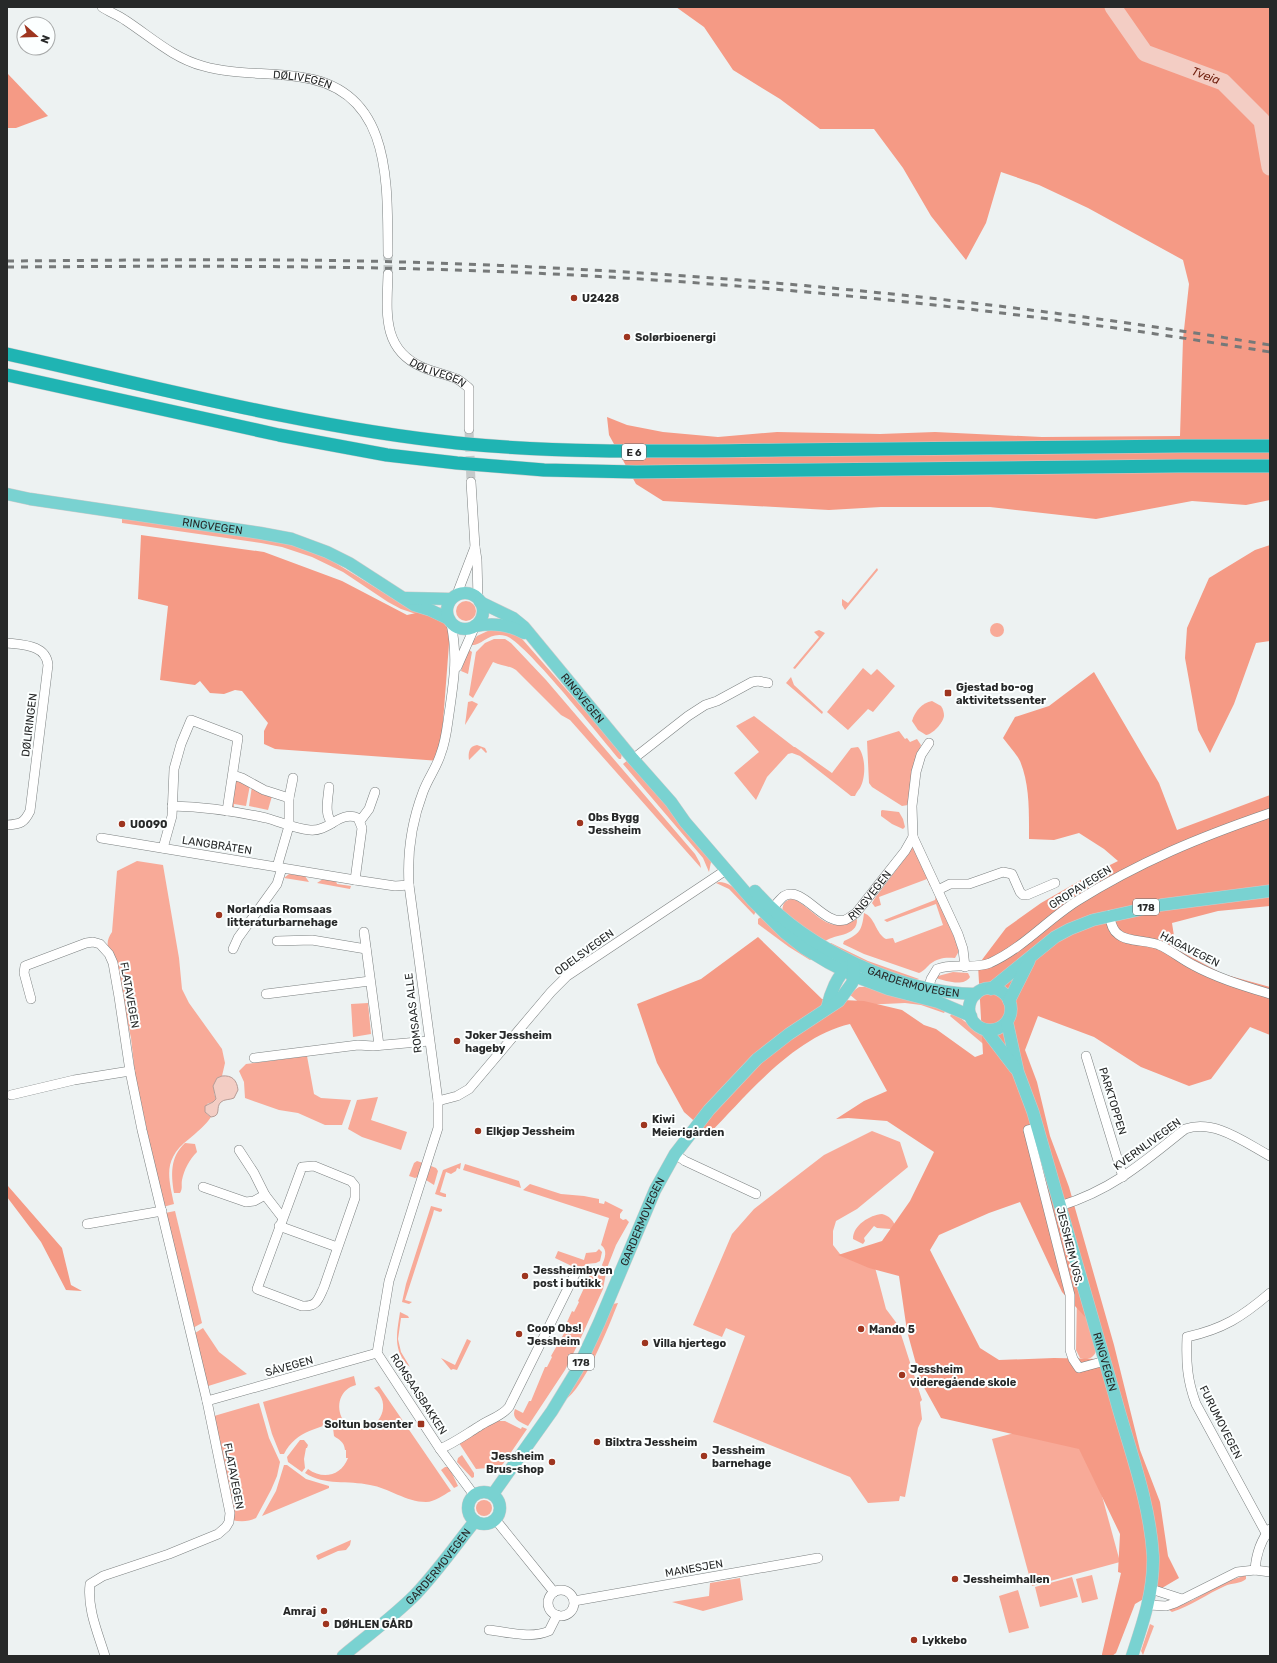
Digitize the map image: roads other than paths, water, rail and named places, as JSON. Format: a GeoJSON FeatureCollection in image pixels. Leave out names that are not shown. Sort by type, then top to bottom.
{"type":"FeatureCollection","features":[{"type":"Feature","properties":{"kind":"highway","name":"E 6"},"geometry":{"type":"LineString","coordinates":[[7,354],[292,417],[391,435],[458,443],[540,449],[641,452],[1270,446]]}},
{"type":"Feature","properties":{"kind":"highway","name":"E 6"},"geometry":{"type":"LineString","coordinates":[[7,375],[279,435],[387,455],[457,463],[544,470],[675,472],[1270,466]]}},
{"type":"Feature","properties":{"kind":"main road","name":"RINGVEGEN"},"geometry":{"type":"LineString","coordinates":[[7,494],[30,499],[292,539],[327,552],[349,563],[414,605],[430,610],[450,621]]}},
{"type":"Feature","properties":{"kind":"main road"},"geometry":{"type":"LineString","coordinates":[[404,599],[454,597],[469,594],[479,601],[482,615],[475,626],[462,628],[450,621],[447,607],[454,597]]}},
{"type":"Feature","properties":{"kind":"main road","name":"RINGVEGEN"},"geometry":{"type":"LineString","coordinates":[[479,601],[513,618],[533,637],[726,870],[770,911],[810,939],[853,963]]}},
{"type":"Feature","properties":{"kind":"main road","name":"RINGVEGEN"},"geometry":{"type":"LineString","coordinates":[[475,626],[493,624],[507,625],[533,637]]}},
{"type":"Feature","properties":{"kind":"main road","name":"RINGVEGEN"},"geometry":{"type":"LineString","coordinates":[[671,802],[690,817],[758,895],[792,940],[854,976]]}},
{"type":"Feature","properties":{"kind":"main road","name":"GARDERMOVEGEN"},"geometry":{"type":"LineString","coordinates":[[986,1030],[977,1025],[971,1016],[970,1004],[976,994],[981,991],[991,989],[1055,937],[1070,929],[1109,915],[1161,905],[1270,891]]}},
{"type":"Feature","properties":{"kind":"main road","name":"GARDERMOVEGEN"},"geometry":{"type":"LineString","coordinates":[[1007,1022],[1011,1008],[1009,1001],[1033,954]]}},
{"type":"Feature","properties":{"kind":"main road","name":"GARDERMOVEGEN"},"geometry":{"type":"LineString","coordinates":[[828,1008],[829,999],[843,970],[853,963]]}},
{"type":"Feature","properties":{"kind":"main road","name":"GARDERMOVEGEN"},"geometry":{"type":"LineString","coordinates":[[494,1494],[552,1411],[576,1370],[599,1323],[655,1190],[675,1154],[709,1110],[757,1059],[789,1034],[839,1001],[852,983],[854,976],[853,963]]}},
{"type":"Feature","properties":{"kind":"main road","name":"GARDERMOVEGEN"},"geometry":{"type":"LineString","coordinates":[[853,963],[927,993],[938,1002],[971,1016]]}},
{"type":"Feature","properties":{"kind":"main road","name":"GARDERMOVEGEN"},"geometry":{"type":"LineString","coordinates":[[854,976],[888,988],[927,993],[976,994]]}},
{"type":"Feature","properties":{"kind":"main road"},"geometry":{"type":"LineString","coordinates":[[991,989],[1002,992],[1009,1001]]}},
{"type":"Feature","properties":{"kind":"main road","name":"RINGVEGEN"},"geometry":{"type":"LineString","coordinates":[[1007,1022],[1018,1072],[1028,1096],[1032,1129],[1060,1206],[1147,1514],[1153,1556],[1151,1589],[1148,1605],[1132,1656]]}},
{"type":"Feature","properties":{"kind":"main road"},"geometry":{"type":"LineString","coordinates":[[986,1030],[998,1029],[1007,1022]]}},
{"type":"Feature","properties":{"kind":"main road","name":"RINGVEGEN"},"geometry":{"type":"LineString","coordinates":[[986,1030],[1018,1072]]}},
{"type":"Feature","properties":{"kind":"main road"},"geometry":{"type":"LineString","coordinates":[[483,1491],[494,1494],[500,1506],[499,1513],[495,1519],[485,1524],[475,1521],[470,1516],[468,1506],[474,1495],[483,1491]]}},
{"type":"Feature","properties":{"kind":"main road","name":"GARDERMOVEGEN"},"geometry":{"type":"LineString","coordinates":[[343,1656],[415,1595],[475,1521]]}},
{"type":"Feature","properties":{"kind":"street","name":"DØLIVEGEN"},"geometry":{"type":"LineString","coordinates":[[102,7],[125,20],[157,44],[182,58],[204,66],[219,69],[301,77],[331,85],[352,100],[366,117],[378,137],[384,163],[387,202],[388,254]]}},
{"type":"Feature","properties":{"kind":"street","name":"DØLIVEGEN"},"geometry":{"type":"LineString","coordinates":[[388,274],[387,324],[393,341],[401,354],[420,366],[457,379],[469,388],[469,429]]}},
{"type":"Feature","properties":{"kind":"street"},"geometry":{"type":"LineString","coordinates":[[471,482],[479,601]]}},
{"type":"Feature","properties":{"kind":"street"},"geometry":{"type":"LineString","coordinates":[[454,597],[475,547]]}},
{"type":"Feature","properties":{"kind":"street","name":"ROMSAAS ALLE"},"geometry":{"type":"LineString","coordinates":[[377,1353],[390,1281],[438,1128],[438,1101],[409,885],[408,865],[410,842],[423,792],[436,766],[444,745],[456,670],[455,645],[450,621]]}},
{"type":"Feature","properties":{"kind":"street","name":"ROMSAAS ALLE"},"geometry":{"type":"LineString","coordinates":[[456,670],[475,626]]}},
{"type":"Feature","properties":{"kind":"street","name":"DØLIRINGEN"},"geometry":{"type":"LineString","coordinates":[[7,643],[41,651],[47,657],[48,665],[30,811],[23,822],[7,825]]}},
{"type":"Feature","properties":{"kind":"street"},"geometry":{"type":"LineString","coordinates":[[633,759],[688,716],[705,705],[717,701],[752,682],[758,681],[768,683]]}},
{"type":"Feature","properties":{"kind":"street"},"geometry":{"type":"LineString","coordinates":[[163,848],[172,816],[175,765],[191,720],[238,738],[227,811]]}},
{"type":"Feature","properties":{"kind":"street"},"geometry":{"type":"LineString","coordinates":[[929,743],[921,755],[916,772],[912,806],[913,837],[938,890],[963,949],[965,967]]}},
{"type":"Feature","properties":{"kind":"street"},"geometry":{"type":"LineString","coordinates":[[233,775],[242,778],[264,790],[290,798]]}},
{"type":"Feature","properties":{"kind":"street"},"geometry":{"type":"LineString","coordinates":[[234,949],[238,938],[277,884],[289,826],[290,798],[293,778]]}},
{"type":"Feature","properties":{"kind":"street"},"geometry":{"type":"LineString","coordinates":[[329,787],[327,812],[332,823]]}},
{"type":"Feature","properties":{"kind":"street"},"geometry":{"type":"LineString","coordinates":[[360,821],[369,809],[375,792]]}},
{"type":"Feature","properties":{"kind":"street"},"geometry":{"type":"LineString","coordinates":[[172,806],[195,806],[227,811],[316,831],[323,829],[336,820],[353,816],[360,821],[362,828],[355,880]]}},
{"type":"Feature","properties":{"kind":"street","name":"GROPAVEGEN"},"geometry":{"type":"LineString","coordinates":[[927,993],[933,974],[937,969],[948,966],[965,967],[985,964],[1006,955],[1064,909],[1137,866],[1190,843],[1270,813]]}},
{"type":"Feature","properties":{"kind":"street","name":"RINGVEGEN"},"geometry":{"type":"LineString","coordinates":[[770,911],[784,896],[790,894],[798,896],[808,902],[829,918],[845,920],[856,913],[905,851],[913,837]]}},
{"type":"Feature","properties":{"kind":"street","name":"LANGBRÅTEN"},"geometry":{"type":"LineString","coordinates":[[101,838],[355,880],[395,886],[409,885]]}},
{"type":"Feature","properties":{"kind":"street","name":"ODELSVEGEN"},"geometry":{"type":"LineString","coordinates":[[438,1101],[458,1096],[469,1089],[551,992],[567,976],[726,870]]}},
{"type":"Feature","properties":{"kind":"street"},"geometry":{"type":"LineString","coordinates":[[938,890],[950,884],[969,884],[1003,872],[1012,874],[1020,892],[1023,895],[1028,895],[1055,883]]}},
{"type":"Feature","properties":{"kind":"street","name":"HAGAVEGEN"},"geometry":{"type":"LineString","coordinates":[[1109,915],[1114,929],[1123,937],[1148,941],[1159,945],[1193,966],[1270,994]]}},
{"type":"Feature","properties":{"kind":"street"},"geometry":{"type":"LineString","coordinates":[[364,932],[379,1045]]}},
{"type":"Feature","properties":{"kind":"street"},"geometry":{"type":"LineString","coordinates":[[277,941],[312,940],[366,949]]}},
{"type":"Feature","properties":{"kind":"street","name":"FLATAVEGEN"},"geometry":{"type":"LineString","coordinates":[[31,999],[24,972],[25,966],[86,943],[93,942],[100,944],[109,954],[113,963],[130,1071],[142,1130],[207,1401],[230,1513],[229,1522],[224,1530],[218,1534],[169,1554],[103,1576],[90,1584],[90,1607],[105,1656]]}},
{"type":"Feature","properties":{"kind":"street"},"geometry":{"type":"LineString","coordinates":[[266,994],[370,981]]}},
{"type":"Feature","properties":{"kind":"street"},"geometry":{"type":"LineString","coordinates":[[254,1058],[358,1046],[429,1041]]}},
{"type":"Feature","properties":{"kind":"street","name":"PARKTOPPEN"},"geometry":{"type":"LineString","coordinates":[[1086,1056],[1123,1177]]}},
{"type":"Feature","properties":{"kind":"street"},"geometry":{"type":"LineString","coordinates":[[11,1095],[74,1080],[130,1071]]}},
{"type":"Feature","properties":{"kind":"street","name":"KVERNLIVEGEN"},"geometry":{"type":"LineString","coordinates":[[1060,1206],[1097,1192],[1123,1177],[1185,1129],[1194,1126],[1215,1128],[1270,1156]]}},
{"type":"Feature","properties":{"kind":"street","name":"JESSHEIM VGS."},"geometry":{"type":"LineString","coordinates":[[1032,1129],[1070,1295],[1070,1350],[1073,1360],[1079,1368],[1105,1361]]}},
{"type":"Feature","properties":{"kind":"street"},"geometry":{"type":"LineString","coordinates":[[238,1150],[254,1173],[265,1195],[282,1217]]}},
{"type":"Feature","properties":{"kind":"street"},"geometry":{"type":"LineString","coordinates":[[675,1154],[685,1161],[756,1194]]}},
{"type":"Feature","properties":{"kind":"street"},"geometry":{"type":"LineString","coordinates":[[314,1166],[351,1180],[356,1186],[355,1198],[324,1287],[314,1305],[302,1306],[257,1289],[279,1226],[302,1167],[314,1166]]}},
{"type":"Feature","properties":{"kind":"street"},"geometry":{"type":"LineString","coordinates":[[202,1187],[246,1202],[265,1195]]}},
{"type":"Feature","properties":{"kind":"street"},"geometry":{"type":"LineString","coordinates":[[87,1224],[162,1211]]}},
{"type":"Feature","properties":{"kind":"street"},"geometry":{"type":"LineString","coordinates":[[279,1226],[337,1247]]}},
{"type":"Feature","properties":{"kind":"street","name":"ROMSAASBAKKEN"},"geometry":{"type":"LineString","coordinates":[[440,1449],[456,1442],[490,1419],[502,1415],[509,1407],[576,1272]]}},
{"type":"Feature","properties":{"kind":"street","name":"FURUMOVEGEN"},"geometry":{"type":"LineString","coordinates":[[1268,1531],[1196,1404],[1189,1386],[1186,1361],[1187,1337],[1210,1332],[1220,1328],[1243,1315],[1270,1293]]}},
{"type":"Feature","properties":{"kind":"street","name":"SÅVEGEN"},"geometry":{"type":"LineString","coordinates":[[207,1401],[377,1353]]}},
{"type":"Feature","properties":{"kind":"street","name":"ROMSAASBAKKEN"},"geometry":{"type":"LineString","coordinates":[[377,1353],[440,1449],[474,1495]]}},
{"type":"Feature","properties":{"kind":"street"},"geometry":{"type":"LineString","coordinates":[[495,1519],[554,1592]]}},
{"type":"Feature","properties":{"kind":"street"},"geometry":{"type":"LineString","coordinates":[[1255,1570],[1258,1551],[1268,1531]]}},
{"type":"Feature","properties":{"kind":"street","name":"MANESJEN"},"geometry":{"type":"LineString","coordinates":[[574,1600],[818,1558]]}},
{"type":"Feature","properties":{"kind":"street"},"geometry":{"type":"LineString","coordinates":[[1148,1605],[1166,1606],[1237,1572],[1255,1570],[1270,1572]]}},
{"type":"Feature","properties":{"kind":"street"},"geometry":{"type":"LineString","coordinates":[[1151,1589],[1182,1599]]}},
{"type":"Feature","properties":{"kind":"street"},"geometry":{"type":"LineString","coordinates":[[561,1590],[565,1590],[574,1600],[574,1606],[569,1614],[564,1616],[557,1615],[551,1610],[548,1604],[549,1598],[554,1592],[561,1590]]}},
{"type":"Feature","properties":{"kind":"street"},"geometry":{"type":"LineString","coordinates":[[489,1630],[528,1635],[542,1634],[549,1631],[557,1615]]}},
{"type":"Feature","properties":{"kind":"waterway","name":"Tveia"},"geometry":{"type":"LineString","coordinates":[[1113,7],[1145,53],[1223,82],[1262,121],[1270,167]]}},
{"type":"Feature","properties":{"kind":"tunnel"},"geometry":{"type":"LineString","coordinates":[[388,254],[388,274]]}},
{"type":"Feature","properties":{"kind":"tunnel"},"geometry":{"type":"LineString","coordinates":[[469,429],[471,482]]}},
{"type":"Feature","properties":{"kind":"railway"},"geometry":{"type":"LineString","coordinates":[[7,261],[381,261],[539,267],[644,273],[853,290],[958,301],[1062,314],[1270,345]]}},
{"type":"Feature","properties":{"kind":"railway"},"geometry":{"type":"LineString","coordinates":[[7,267],[196,266],[384,268],[510,272],[701,283],[892,300],[986,311],[1081,323],[1270,352]]}},
{"type":"Feature","properties":{"kind":"place","name":"U2428"},"geometry":{"type":"Point","coordinates":[574,298]}},
{"type":"Feature","properties":{"kind":"place","name":"Solørbioenergi"},"geometry":{"type":"Point","coordinates":[627,337]}},
{"type":"Feature","properties":{"kind":"place","name":"Gjestad bo-og aktivitetssenter"},"geometry":{"type":"Point","coordinates":[948,693]}},
{"type":"Feature","properties":{"kind":"place","name":"Obs Bygg Jessheim"},"geometry":{"type":"Point","coordinates":[580,823]}},
{"type":"Feature","properties":{"kind":"place","name":"U0090"},"geometry":{"type":"Point","coordinates":[122,824]}},
{"type":"Feature","properties":{"kind":"place","name":"Norlandia Romsaas litteraturbarnehage"},"geometry":{"type":"Point","coordinates":[219,915]}},
{"type":"Feature","properties":{"kind":"place","name":"Joker Jessheim hageby"},"geometry":{"type":"Point","coordinates":[457,1041]}},
{"type":"Feature","properties":{"kind":"place","name":"Kiwi Meierigården"},"geometry":{"type":"Point","coordinates":[644,1125]}},
{"type":"Feature","properties":{"kind":"place","name":"Elkjøp Jessheim"},"geometry":{"type":"Point","coordinates":[478,1131]}},
{"type":"Feature","properties":{"kind":"place","name":"Jessheimbyen post i butikk"},"geometry":{"type":"Point","coordinates":[525,1276]}},
{"type":"Feature","properties":{"kind":"place","name":"Mando 5"},"geometry":{"type":"Point","coordinates":[861,1329]}},
{"type":"Feature","properties":{"kind":"place","name":"Coop Obs! Jessheim"},"geometry":{"type":"Point","coordinates":[519,1334]}},
{"type":"Feature","properties":{"kind":"place","name":"Villa hjertego"},"geometry":{"type":"Point","coordinates":[645,1343]}},
{"type":"Feature","properties":{"kind":"place","name":"Jessheim videregående skole"},"geometry":{"type":"Point","coordinates":[902,1375]}},
{"type":"Feature","properties":{"kind":"place","name":"Soltun bosenter"},"geometry":{"type":"Point","coordinates":[421,1424]}},
{"type":"Feature","properties":{"kind":"place","name":"Bilxtra Jessheim"},"geometry":{"type":"Point","coordinates":[597,1442]}},
{"type":"Feature","properties":{"kind":"place","name":"Jessheim barnehage"},"geometry":{"type":"Point","coordinates":[704,1456]}},
{"type":"Feature","properties":{"kind":"place","name":"Jessheim Brus-shop"},"geometry":{"type":"Point","coordinates":[552,1462]}},
{"type":"Feature","properties":{"kind":"place","name":"Jessheimhallen"},"geometry":{"type":"Point","coordinates":[955,1579]}},
{"type":"Feature","properties":{"kind":"place","name":"Amraj"},"geometry":{"type":"Point","coordinates":[324,1611]}},
{"type":"Feature","properties":{"kind":"place","name":"DØHLEN GÅRD"},"geometry":{"type":"Point","coordinates":[326,1624]}},
{"type":"Feature","properties":{"kind":"place","name":"Lykkebo"},"geometry":{"type":"Point","coordinates":[914,1640]}}]}
